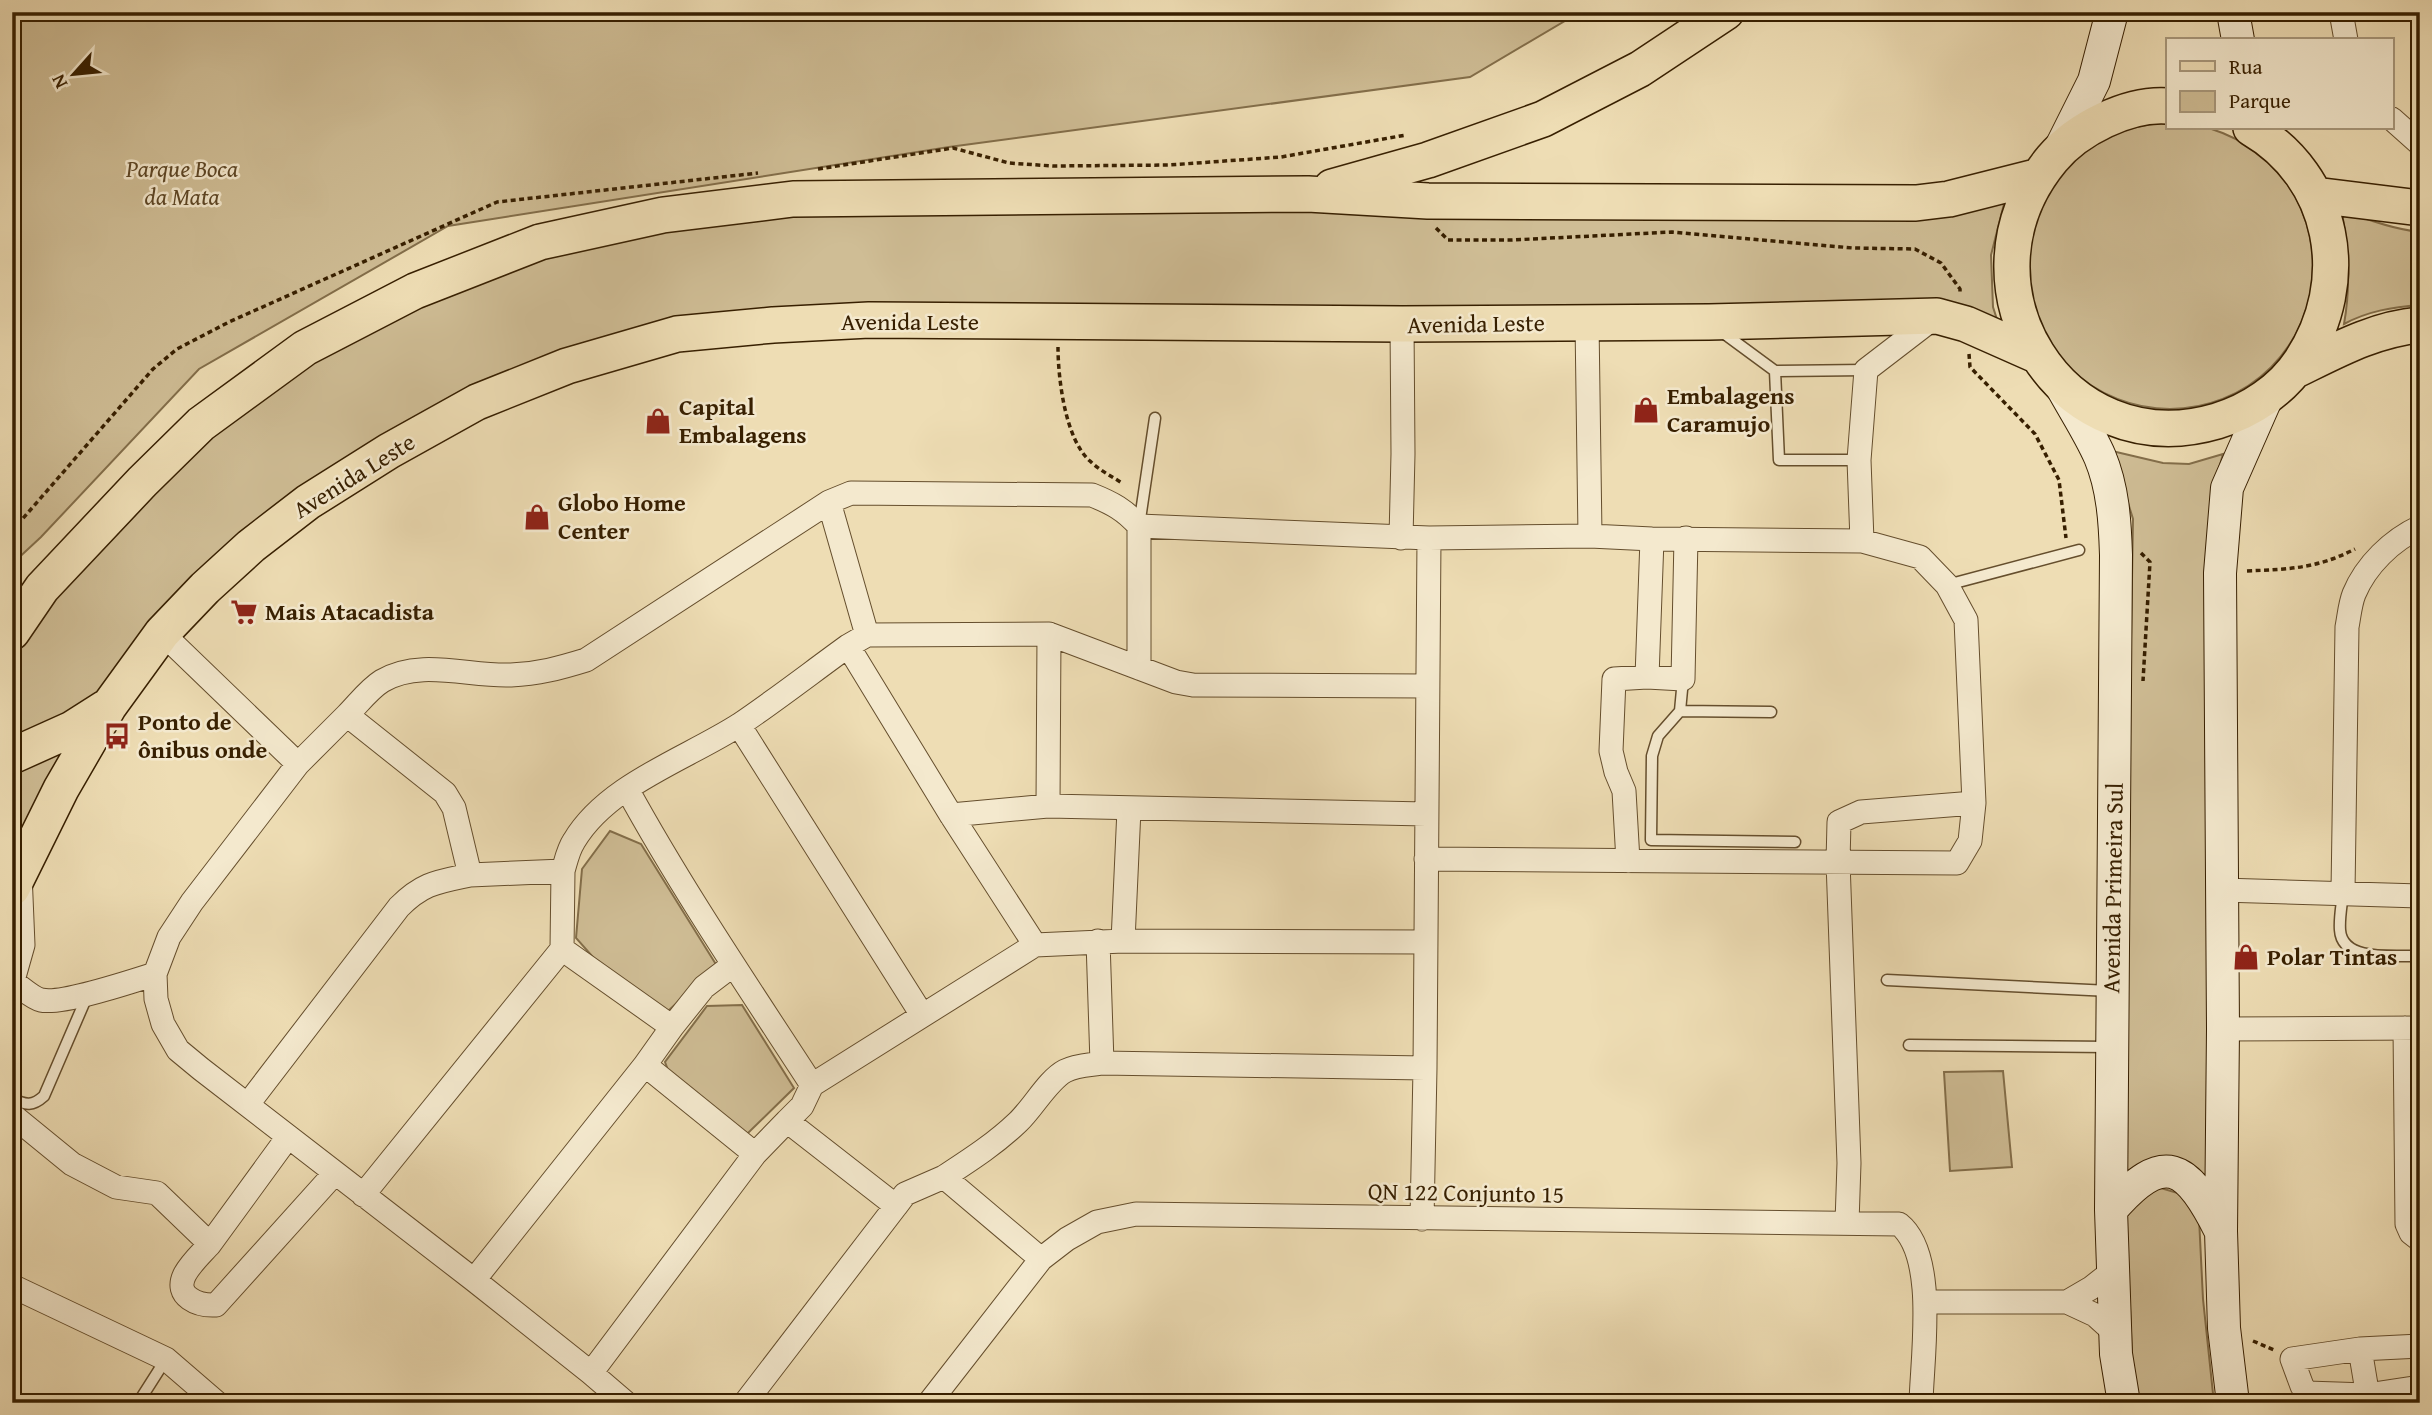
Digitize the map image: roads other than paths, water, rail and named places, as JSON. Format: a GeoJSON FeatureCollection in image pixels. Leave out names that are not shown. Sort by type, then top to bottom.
{"type":"FeatureCollection","features":[{"type":"Feature","properties":{"kind":"main road"},"geometry":{"type":"LineString","coordinates":[[1308,194],[1428,160],[1544,119],[1640,69],[1726,12]]}},
{"type":"Feature","properties":{"kind":"main road"},"geometry":{"type":"LineString","coordinates":[[2060,149],[2094,81],[2112,12]]}},
{"type":"Feature","properties":{"kind":"main road"},"geometry":{"type":"LineString","coordinates":[[2233,12],[2238,38]]}},
{"type":"Feature","properties":{"kind":"main road"},"geometry":{"type":"LineString","coordinates":[[2166,106],[2125,112],[2091,126],[2060,149],[2036,177],[2020,211],[2011,247],[2011,285],[2020,321],[2036,355],[2060,384],[2091,406],[2125,421],[2162,428],[2199,426],[2235,415],[2267,397],[2294,371],[2315,340],[2328,304],[2332,267],[2328,230],[2315,195],[2273,130]]}},
{"type":"Feature","properties":{"kind":"main road"},"geometry":{"type":"LineString","coordinates":[[2253,130],[2267,138],[2294,163]]}},
{"type":"Feature","properties":{"kind":"main road"},"geometry":{"type":"LineString","coordinates":[[12,632],[42,588],[201,424],[305,348],[415,291],[540,242],[663,215],[793,199],[1308,194],[1428,201],[1916,203],[1948,199],[2036,177]]}},
{"type":"Feature","properties":{"kind":"main road"},"geometry":{"type":"LineString","coordinates":[[2315,195],[2420,208]]}},
{"type":"Feature","properties":{"kind":"main road","name":"Avenida Leste"},"geometry":{"type":"LineString","coordinates":[[16,880],[61,789],[109,706],[162,634],[205,588],[251,546],[308,502],[389,451],[477,402],[567,366],[677,334],[869,320],[1402,324],[1709,322],[1937,316],[1966,324],[2036,355]]}},
{"type":"Feature","properties":{"kind":"main road"},"geometry":{"type":"LineString","coordinates":[[2294,371],[2354,342],[2394,327],[2420,325]]}},
{"type":"Feature","properties":{"kind":"main road","name":"Avenida Primeira Sul"},"geometry":{"type":"LineString","coordinates":[[2060,384],[2100,458],[2109,486],[2114,518],[2116,555],[2111,1210],[2116,1354],[2124,1403]]}},
{"type":"Feature","properties":{"kind":"main road"},"geometry":{"type":"LineString","coordinates":[[2233,1403],[2224,1328],[2221,1231],[2223,1029],[2220,573],[2227,488],[2267,397]]}},
{"type":"Feature","properties":{"kind":"main road"},"geometry":{"type":"LineString","coordinates":[[12,756],[72,729],[109,706]]}},
{"type":"Feature","properties":{"kind":"main road"},"geometry":{"type":"LineString","coordinates":[[2111,1210],[2135,1184],[2148,1175],[2171,1171],[2182,1174],[2191,1181],[2204,1197],[2221,1231]]}},
{"type":"Feature","properties":{"kind":"street"},"geometry":{"type":"LineString","coordinates":[[2341,12],[2346,38]]}},
{"type":"Feature","properties":{"kind":"street"},"geometry":{"type":"LineString","coordinates":[[2394,121],[2420,144]]}},
{"type":"Feature","properties":{"kind":"street"},"geometry":{"type":"LineString","coordinates":[[1862,541],[1859,460],[1866,370],[1937,316]]}},
{"type":"Feature","properties":{"kind":"street"},"geometry":{"type":"LineString","coordinates":[[1587,323],[1590,536]]}},
{"type":"Feature","properties":{"kind":"street"},"geometry":{"type":"LineString","coordinates":[[1401,538],[1404,454],[1402,324]]}},
{"type":"Feature","properties":{"kind":"street"},"geometry":{"type":"LineString","coordinates":[[626,1403],[474,1280],[334,1174],[178,1050],[163,1024],[156,999],[155,974],[169,937],[192,902],[298,764],[382,681],[407,672],[442,670],[508,676],[544,673],[586,660],[830,502],[851,493],[1092,495],[1116,505],[1129,514],[1139,526],[1139,668]]}},
{"type":"Feature","properties":{"kind":"street"},"geometry":{"type":"LineString","coordinates":[[830,502],[857,640],[951,815],[1035,945]]}},
{"type":"Feature","properties":{"kind":"street"},"geometry":{"type":"LineString","coordinates":[[1139,526],[1401,538],[1590,536],[1862,541],[1920,557],[1947,585],[1966,620],[1974,803],[1970,841],[1957,863],[1426,859]]}},
{"type":"Feature","properties":{"kind":"street"},"geometry":{"type":"LineString","coordinates":[[2343,892],[2347,627],[2354,594],[2372,564],[2390,545],[2420,527]]}},
{"type":"Feature","properties":{"kind":"street"},"geometry":{"type":"LineString","coordinates":[[1422,1219],[1429,538]]}},
{"type":"Feature","properties":{"kind":"street"},"geometry":{"type":"LineString","coordinates":[[1628,860],[1624,791],[1611,751],[1614,679],[1683,679],[1686,538]]}},
{"type":"Feature","properties":{"kind":"street"},"geometry":{"type":"LineString","coordinates":[[1647,677],[1652,539]]}},
{"type":"Feature","properties":{"kind":"street"},"geometry":{"type":"LineString","coordinates":[[162,634],[298,764]]}},
{"type":"Feature","properties":{"kind":"street"},"geometry":{"type":"LineString","coordinates":[[1048,806],[1049,634]]}},
{"type":"Feature","properties":{"kind":"street"},"geometry":{"type":"LineString","coordinates":[[363,1195],[562,949],[563,871],[572,844],[584,824],[627,789],[738,725],[857,640],[1049,634],[1176,682],[1193,685],[1427,686]]}},
{"type":"Feature","properties":{"kind":"street"},"geometry":{"type":"LineString","coordinates":[[347,715],[445,793],[454,808],[470,875]]}},
{"type":"Feature","properties":{"kind":"street"},"geometry":{"type":"LineString","coordinates":[[738,725],[922,1015]]}},
{"type":"Feature","properties":{"kind":"street"},"geometry":{"type":"LineString","coordinates":[[627,789],[651,833],[733,965],[812,1085]]}},
{"type":"Feature","properties":{"kind":"street"},"geometry":{"type":"LineString","coordinates":[[1847,1223],[1849,1163],[1837,832],[1839,822],[1861,812],[1974,803]]}},
{"type":"Feature","properties":{"kind":"street"},"geometry":{"type":"LineString","coordinates":[[951,815],[1048,806],[1426,814]]}},
{"type":"Feature","properties":{"kind":"street"},"geometry":{"type":"LineString","coordinates":[[1123,941],[1129,809]]}},
{"type":"Feature","properties":{"kind":"street"},"geometry":{"type":"LineString","coordinates":[[248,1104],[414,892],[433,883],[470,875],[563,871]]}},
{"type":"Feature","properties":{"kind":"street"},"geometry":{"type":"LineString","coordinates":[[16,880],[23,945],[13,983],[41,1000],[67,998],[155,974]]}},
{"type":"Feature","properties":{"kind":"street"},"geometry":{"type":"LineString","coordinates":[[2222,890],[2420,896]]}},
{"type":"Feature","properties":{"kind":"street"},"geometry":{"type":"LineString","coordinates":[[1098,941],[1102,1063]]}},
{"type":"Feature","properties":{"kind":"street"},"geometry":{"type":"LineString","coordinates":[[592,1373],[755,1154],[802,1106],[812,1085],[1035,945],[1098,941],[1426,942]]}},
{"type":"Feature","properties":{"kind":"street"},"geometry":{"type":"LineString","coordinates":[[562,949],[672,1027]]}},
{"type":"Feature","properties":{"kind":"street"},"geometry":{"type":"LineString","coordinates":[[474,1280],[704,988],[733,965]]}},
{"type":"Feature","properties":{"kind":"street"},"geometry":{"type":"LineString","coordinates":[[2223,1029],[2412,1028],[2407,1224],[2420,1240]]}},
{"type":"Feature","properties":{"kind":"street"},"geometry":{"type":"LineString","coordinates":[[745,1403],[905,1194],[944,1177],[997,1141],[1032,1108],[1056,1077],[1066,1070],[1102,1063],[1425,1068]]}},
{"type":"Feature","properties":{"kind":"street"},"geometry":{"type":"LineString","coordinates":[[645,1065],[755,1154]]}},
{"type":"Feature","properties":{"kind":"street"},"geometry":{"type":"LineString","coordinates":[[12,1115],[72,1164],[116,1187],[157,1193],[210,1244]]}},
{"type":"Feature","properties":{"kind":"street"},"geometry":{"type":"LineString","coordinates":[[787,1121],[896,1206]]}},
{"type":"Feature","properties":{"kind":"street"},"geometry":{"type":"LineString","coordinates":[[288,1137],[184,1276],[183,1288],[196,1304],[216,1306],[334,1174]]}},
{"type":"Feature","properties":{"kind":"street"},"geometry":{"type":"LineString","coordinates":[[944,1177],[1041,1259]]}},
{"type":"Feature","properties":{"kind":"street","name":"QN 122 Conjunto 15"},"geometry":{"type":"LineString","coordinates":[[929,1403],[1041,1259],[1067,1238],[1097,1222],[1136,1214],[1899,1224],[1909,1232],[1920,1253],[1925,1302],[1921,1403]]}},
{"type":"Feature","properties":{"kind":"street"},"geometry":{"type":"LineString","coordinates":[[2067,1302],[2114,1270]]}},
{"type":"Feature","properties":{"kind":"street"},"geometry":{"type":"LineString","coordinates":[[12,1286],[166,1359],[217,1403]]}},
{"type":"Feature","properties":{"kind":"street"},"geometry":{"type":"LineString","coordinates":[[1925,1302],[2067,1302],[2095,1315],[2116,1334]]}},
{"type":"Feature","properties":{"kind":"street"},"geometry":{"type":"LineString","coordinates":[[2420,1346],[2360,1349],[2292,1359],[2307,1393],[2368,1399],[2420,1387]]}},
{"type":"Feature","properties":{"kind":"street"},"geometry":{"type":"LineString","coordinates":[[2360,1349],[2368,1399]]}},
{"type":"Feature","properties":{"kind":"lane"},"geometry":{"type":"LineString","coordinates":[[1709,322],[1775,371],[1866,370]]}},
{"type":"Feature","properties":{"kind":"lane"},"geometry":{"type":"LineString","coordinates":[[1775,371],[1779,460],[1859,460]]}},
{"type":"Feature","properties":{"kind":"lane"},"geometry":{"type":"LineString","coordinates":[[1139,526],[1155,418]]}},
{"type":"Feature","properties":{"kind":"lane"},"geometry":{"type":"LineString","coordinates":[[1947,585],[2079,550]]}},
{"type":"Feature","properties":{"kind":"lane"},"geometry":{"type":"LineString","coordinates":[[1683,679],[1680,711],[1658,736],[1652,756],[1651,841],[1795,842]]}},
{"type":"Feature","properties":{"kind":"lane"},"geometry":{"type":"LineString","coordinates":[[1680,711],[1771,712]]}},
{"type":"Feature","properties":{"kind":"lane"},"geometry":{"type":"LineString","coordinates":[[2343,892],[2340,932],[2345,946],[2357,954],[2420,956]]}},
{"type":"Feature","properties":{"kind":"lane"},"geometry":{"type":"LineString","coordinates":[[1887,980],[2112,991]]}},
{"type":"Feature","properties":{"kind":"lane"},"geometry":{"type":"LineString","coordinates":[[12,1098],[23,1104],[35,1104],[44,1096],[88,993]]}},
{"type":"Feature","properties":{"kind":"lane"},"geometry":{"type":"LineString","coordinates":[[1909,1045],[2112,1047]]}},
{"type":"Feature","properties":{"kind":"lane"},"geometry":{"type":"LineString","coordinates":[[138,1403],[166,1359]]}},
{"type":"Feature","properties":{"kind":"place","name":"Embalagens Caramujo"},"geometry":{"type":"Point","coordinates":[1646,410]}},
{"type":"Feature","properties":{"kind":"place","name":"Capital Embalagens"},"geometry":{"type":"Point","coordinates":[658,421]}},
{"type":"Feature","properties":{"kind":"place","name":"Globo Home Center"},"geometry":{"type":"Point","coordinates":[537,517]}},
{"type":"Feature","properties":{"kind":"place","name":"Mais Atacadista"},"geometry":{"type":"Point","coordinates":[244,612]}},
{"type":"Feature","properties":{"kind":"place","name":"Ponto de ônibus onde"},"geometry":{"type":"Point","coordinates":[117,736]}},
{"type":"Feature","properties":{"kind":"place","name":"Polar Tintas"},"geometry":{"type":"Point","coordinates":[2246,957]}},
{"type":"Feature","properties":{"kind":"park label","name":"Parque Boca da Mata"},"geometry":{"type":"Point","coordinates":[182,183]}}]}
